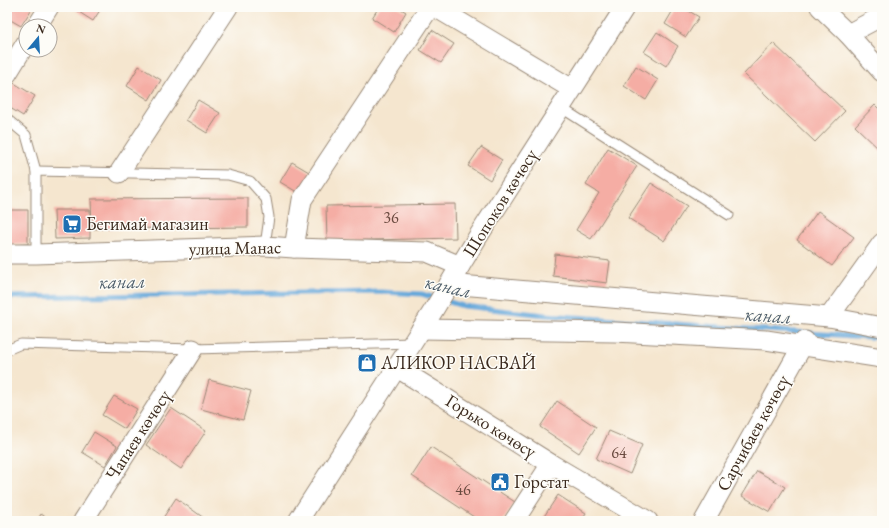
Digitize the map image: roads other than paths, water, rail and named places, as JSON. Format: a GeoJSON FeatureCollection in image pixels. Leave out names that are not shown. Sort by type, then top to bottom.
{"type":"FeatureCollection","features":[{"type":"Feature","properties":{"kind":"street"},"geometry":{"type":"LineString","coordinates":[[42,18],[49,7]]}},
{"type":"Feature","properties":{"kind":"street"},"geometry":{"type":"LineString","coordinates":[[120,173],[228,7]]}},
{"type":"Feature","properties":{"kind":"street"},"geometry":{"type":"LineString","coordinates":[[294,248],[302,200],[430,7]]}},
{"type":"Feature","properties":{"kind":"street"},"geometry":{"type":"LineString","coordinates":[[435,7],[572,89]]}},
{"type":"Feature","properties":{"kind":"street","name":"Шопоков көчөсү"},"geometry":{"type":"LineString","coordinates":[[298,521],[433,310],[478,235],[625,7]]}},
{"type":"Feature","properties":{"kind":"street"},"geometry":{"type":"LineString","coordinates":[[820,7],[848,34],[882,72]]}},
{"type":"Feature","properties":{"kind":"street"},"geometry":{"type":"LineString","coordinates":[[848,34],[882,16]]}},
{"type":"Feature","properties":{"kind":"street"},"geometry":{"type":"LineString","coordinates":[[7,74],[18,56]]}},
{"type":"Feature","properties":{"kind":"street"},"geometry":{"type":"LineString","coordinates":[[829,317],[882,243]]}},
{"type":"Feature","properties":{"kind":"street","name":"улица Манас"},"geometry":{"type":"LineString","coordinates":[[7,254],[265,246],[427,252],[460,266]]}},
{"type":"Feature","properties":{"kind":"street"},"geometry":{"type":"LineString","coordinates":[[449,284],[829,317],[882,327]]}},
{"type":"Feature","properties":{"kind":"street"},"geometry":{"type":"LineString","coordinates":[[416,336],[616,332],[804,343],[882,358]]}},
{"type":"Feature","properties":{"kind":"street","name":"Сарчибаев көчөсү"},"geometry":{"type":"LineString","coordinates":[[704,521],[804,343]]}},
{"type":"Feature","properties":{"kind":"street","name":"Чапаев көчөсү"},"geometry":{"type":"LineString","coordinates":[[83,521],[193,349]]}},
{"type":"Feature","properties":{"kind":"street","name":"Горько көчөсү"},"geometry":{"type":"LineString","coordinates":[[396,367],[551,464],[648,521]]}},
{"type":"Feature","properties":{"kind":"street"},"geometry":{"type":"LineString","coordinates":[[514,521],[551,464]]}},
{"type":"Feature","properties":{"kind":"lane"},"geometry":{"type":"LineString","coordinates":[[560,107],[729,215]]}},
{"type":"Feature","properties":{"kind":"lane"},"geometry":{"type":"LineString","coordinates":[[7,119],[26,135],[36,171],[36,254]]}},
{"type":"Feature","properties":{"kind":"lane"},"geometry":{"type":"LineString","coordinates":[[36,171],[228,175],[250,181],[266,199],[269,216],[265,246]]}},
{"type":"Feature","properties":{"kind":"lane"},"geometry":{"type":"LineString","coordinates":[[7,350],[21,344],[193,349],[416,336]]}},
{"type":"Feature","properties":{"kind":"waterway","name":"канал"},"geometry":{"type":"LineString","coordinates":[[7,297],[381,292],[422,294],[435,298]]}},
{"type":"Feature","properties":{"kind":"waterway","name":"канал"},"geometry":{"type":"LineString","coordinates":[[443,300],[463,306],[546,315],[882,338]]}},
{"type":"Feature","properties":{"kind":"place","name":"Бегимай магазин"},"geometry":{"type":"Point","coordinates":[72,224]}},
{"type":"Feature","properties":{"kind":"place","name":"АЛИКОР НАСВАЙ"},"geometry":{"type":"Point","coordinates":[367,363]}},
{"type":"Feature","properties":{"kind":"place","name":"Горстат"},"geometry":{"type":"Point","coordinates":[500,482]}}]}
